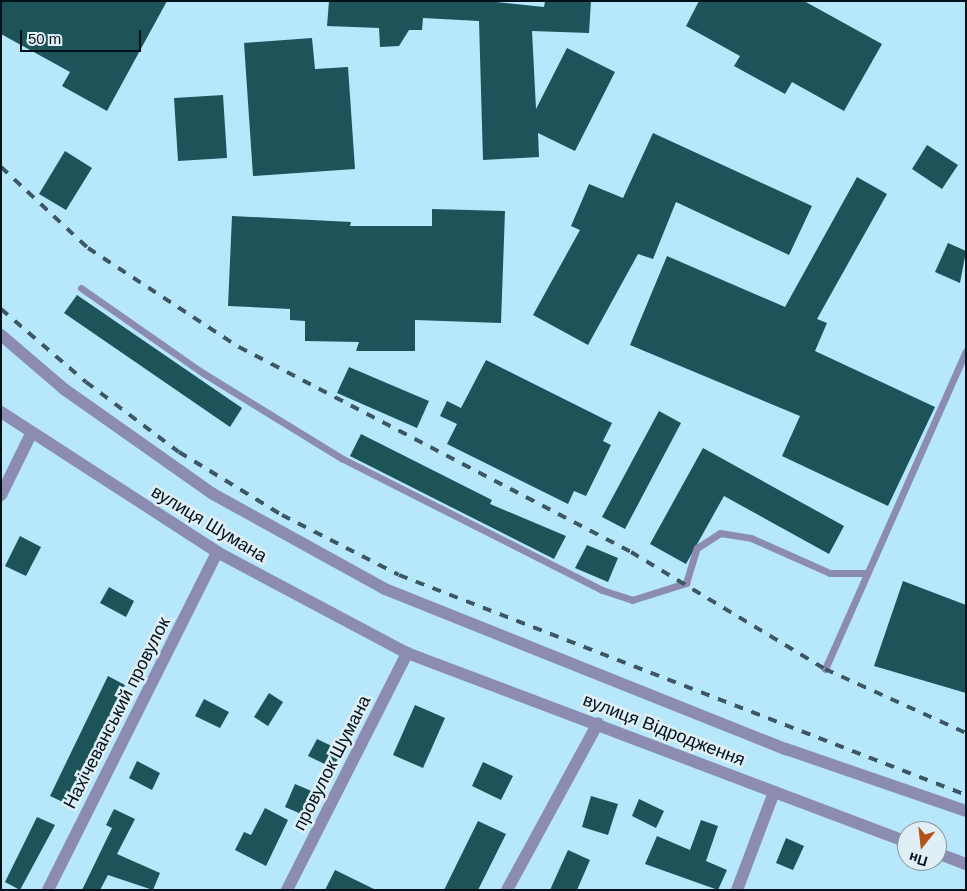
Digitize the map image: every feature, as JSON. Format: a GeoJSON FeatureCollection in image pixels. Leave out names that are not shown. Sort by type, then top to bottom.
{"type":"FeatureCollection","features":[{"type":"Feature","properties":{"kind":"street"},"geometry":{"type":"LineString","coordinates":[[1,335],[64,389],[213,494],[385,589],[786,749],[966,811]]}},
{"type":"Feature","properties":{"kind":"street","name":"вулиця Шумана"},"geometry":{"type":"LineString","coordinates":[[1,412],[31,434],[217,552],[407,653]]}},
{"type":"Feature","properties":{"kind":"street"},"geometry":{"type":"LineString","coordinates":[[1,495],[31,434]]}},
{"type":"Feature","properties":{"kind":"street","name":"Нахічеванський провулок"},"geometry":{"type":"LineString","coordinates":[[48,890],[217,552]]}},
{"type":"Feature","properties":{"kind":"street","name":"вулиця Відродження"},"geometry":{"type":"LineString","coordinates":[[407,653],[598,723],[897,838]]}},
{"type":"Feature","properties":{"kind":"street","name":"провулок Шумана"},"geometry":{"type":"LineString","coordinates":[[287,890],[407,653]]}},
{"type":"Feature","properties":{"kind":"street"},"geometry":{"type":"LineString","coordinates":[[507,890],[598,723]]}},
{"type":"Feature","properties":{"kind":"street"},"geometry":{"type":"LineString","coordinates":[[737,890],[774,792]]}},
{"type":"Feature","properties":{"kind":"street"},"geometry":{"type":"LineString","coordinates":[[947,857],[966,864]]}},
{"type":"Feature","properties":{"kind":"lane"},"geometry":{"type":"LineString","coordinates":[[81,288],[203,373],[342,459],[602,590],[632,600],[686,583],[697,548],[720,533],[751,538],[830,573],[866,573]]}},
{"type":"Feature","properties":{"kind":"lane"},"geometry":{"type":"LineString","coordinates":[[825,669],[966,351]]}},
{"type":"Feature","properties":{"kind":"building"},"geometry":{"type":"Polygon","coordinates":[[[1,1],[167,1],[107,111],[62,86],[70,72],[1,34],[1,1]]]}},
{"type":"Feature","properties":{"kind":"building"},"geometry":{"type":"Polygon","coordinates":[[[329,1],[487,1],[544,7],[545,1],[591,1],[589,33],[532,31],[536,109],[567,48],[615,72],[575,151],[538,133],[539,157],[483,160],[479,21],[423,18],[422,30],[409,30],[399,46],[380,47],[379,28],[327,26],[329,1]]]}},
{"type":"Feature","properties":{"kind":"building"},"geometry":{"type":"Polygon","coordinates":[[[699,1],[804,1],[882,44],[844,111],[792,82],[785,94],[734,66],[740,56],[686,26],[699,1]]]}},
{"type":"Feature","properties":{"kind":"building"},"geometry":{"type":"Polygon","coordinates":[[[312,38],[315,69],[348,67],[355,169],[253,176],[244,43],[312,38]]]}},
{"type":"Feature","properties":{"kind":"building"},"geometry":{"type":"Polygon","coordinates":[[[223,95],[227,158],[178,161],[174,98],[223,95]]]}},
{"type":"Feature","properties":{"kind":"building"},"geometry":{"type":"Polygon","coordinates":[[[653,133],[812,206],[789,255],[676,202],[653,259],[638,254],[588,345],[533,315],[580,230],[571,226],[589,184],[623,198],[653,133]]]}},
{"type":"Feature","properties":{"kind":"building"},"geometry":{"type":"Polygon","coordinates":[[[927,145],[958,165],[942,189],[912,169],[927,145]]]}},
{"type":"Feature","properties":{"kind":"building"},"geometry":{"type":"Polygon","coordinates":[[[65,151],[92,168],[66,210],[39,194],[65,151]]]}},
{"type":"Feature","properties":{"kind":"building"},"geometry":{"type":"Polygon","coordinates":[[[857,177],[887,194],[817,319],[827,323],[815,351],[935,407],[888,506],[782,456],[800,416],[630,345],[667,256],[785,307],[857,177]]]}},
{"type":"Feature","properties":{"kind":"building"},"geometry":{"type":"Polygon","coordinates":[[[432,209],[505,211],[501,323],[415,320],[415,351],[356,351],[359,342],[305,341],[305,321],[290,320],[290,309],[228,306],[232,216],[351,222],[350,226],[432,226],[432,209]]]}},
{"type":"Feature","properties":{"kind":"building"},"geometry":{"type":"Polygon","coordinates":[[[948,243],[966,251],[960,283],[935,272],[948,243]]]}},
{"type":"Feature","properties":{"kind":"building"},"geometry":{"type":"Polygon","coordinates":[[[77,295],[242,408],[230,427],[64,313],[77,295]]]}},
{"type":"Feature","properties":{"kind":"building"},"geometry":{"type":"Polygon","coordinates":[[[486,360],[612,423],[603,441],[611,445],[586,496],[574,491],[568,504],[447,444],[457,424],[440,416],[447,401],[461,408],[486,360]]]}},
{"type":"Feature","properties":{"kind":"building"},"geometry":{"type":"Polygon","coordinates":[[[349,367],[429,401],[417,428],[337,393],[349,367]]]}},
{"type":"Feature","properties":{"kind":"building"},"geometry":{"type":"Polygon","coordinates":[[[659,411],[681,423],[625,529],[602,517],[659,411]]]}},
{"type":"Feature","properties":{"kind":"building"},"geometry":{"type":"Polygon","coordinates":[[[361,434],[492,500],[490,504],[566,536],[554,559],[350,456],[361,434]]]}},
{"type":"Feature","properties":{"kind":"building"},"geometry":{"type":"Polygon","coordinates":[[[703,448],[844,526],[829,554],[724,496],[686,564],[650,544],[703,448]]]}},
{"type":"Feature","properties":{"kind":"building"},"geometry":{"type":"Polygon","coordinates":[[[20,536],[41,547],[26,576],[5,566],[20,536]]]}},
{"type":"Feature","properties":{"kind":"building"},"geometry":{"type":"Polygon","coordinates":[[[587,545],[618,558],[608,582],[575,568],[587,545]]]}},
{"type":"Feature","properties":{"kind":"building"},"geometry":{"type":"Polygon","coordinates":[[[903,581],[966,605],[966,693],[874,666],[903,581]]]}},
{"type":"Feature","properties":{"kind":"building"},"geometry":{"type":"Polygon","coordinates":[[[109,587],[134,601],[126,617],[100,603],[109,587]]]}},
{"type":"Feature","properties":{"kind":"building"},"geometry":{"type":"Polygon","coordinates":[[[108,676],[125,685],[65,803],[50,796],[108,676]]]}},
{"type":"Feature","properties":{"kind":"building"},"geometry":{"type":"Polygon","coordinates":[[[269,693],[283,702],[268,726],[254,717],[269,693]]]}},
{"type":"Feature","properties":{"kind":"building"},"geometry":{"type":"Polygon","coordinates":[[[204,699],[229,712],[220,728],[195,716],[204,699]]]}},
{"type":"Feature","properties":{"kind":"building"},"geometry":{"type":"Polygon","coordinates":[[[415,705],[445,718],[423,768],[393,755],[415,705]]]}},
{"type":"Feature","properties":{"kind":"building"},"geometry":{"type":"Polygon","coordinates":[[[317,739],[342,751],[333,768],[308,756],[317,739]]]}},
{"type":"Feature","properties":{"kind":"building"},"geometry":{"type":"Polygon","coordinates":[[[137,761],[160,773],[152,790],[129,778],[137,761]]]}},
{"type":"Feature","properties":{"kind":"building"},"geometry":{"type":"Polygon","coordinates":[[[483,762],[513,776],[501,800],[472,786],[483,762]]]}},
{"type":"Feature","properties":{"kind":"building"},"geometry":{"type":"Polygon","coordinates":[[[295,784],[316,793],[306,816],[285,807],[295,784]]]}},
{"type":"Feature","properties":{"kind":"building"},"geometry":{"type":"Polygon","coordinates":[[[591,796],[618,804],[608,835],[582,827],[591,796]]]}},
{"type":"Feature","properties":{"kind":"building"},"geometry":{"type":"Polygon","coordinates":[[[639,799],[664,811],[656,828],[632,816],[639,799]]]}},
{"type":"Feature","properties":{"kind":"building"},"geometry":{"type":"Polygon","coordinates":[[[265,808],[288,820],[266,866],[235,850],[244,832],[251,835],[265,808]]]}},
{"type":"Feature","properties":{"kind":"building"},"geometry":{"type":"Polygon","coordinates":[[[114,809],[135,819],[117,854],[160,873],[153,890],[108,875],[100,890],[82,890],[112,828],[106,825],[114,809]]]}},
{"type":"Feature","properties":{"kind":"building"},"geometry":{"type":"Polygon","coordinates":[[[37,817],[55,825],[20,890],[5,882],[37,817]]]}},
{"type":"Feature","properties":{"kind":"building"},"geometry":{"type":"Polygon","coordinates":[[[701,820],[718,826],[706,861],[727,870],[718,890],[645,864],[657,836],[690,850],[701,820]]]}},
{"type":"Feature","properties":{"kind":"building"},"geometry":{"type":"Polygon","coordinates":[[[478,821],[506,834],[478,890],[444,890],[478,821]]]}},
{"type":"Feature","properties":{"kind":"building"},"geometry":{"type":"Polygon","coordinates":[[[786,838],[804,846],[793,870],[776,863],[786,838]]]}},
{"type":"Feature","properties":{"kind":"building"},"geometry":{"type":"Polygon","coordinates":[[[568,850],[590,860],[577,890],[550,890],[568,850]]]}},
{"type":"Feature","properties":{"kind":"building"},"geometry":{"type":"Polygon","coordinates":[[[335,870],[376,890],[325,890],[335,870]]]}},
{"type":"Feature","properties":{"kind":"railway"},"geometry":{"type":"LineString","coordinates":[[1,167],[88,248],[239,347],[631,552],[825,669],[966,733]]}},
{"type":"Feature","properties":{"kind":"railway"},"geometry":{"type":"LineString","coordinates":[[1,309],[86,382],[179,452],[282,515],[399,575],[966,795]]}}]}
